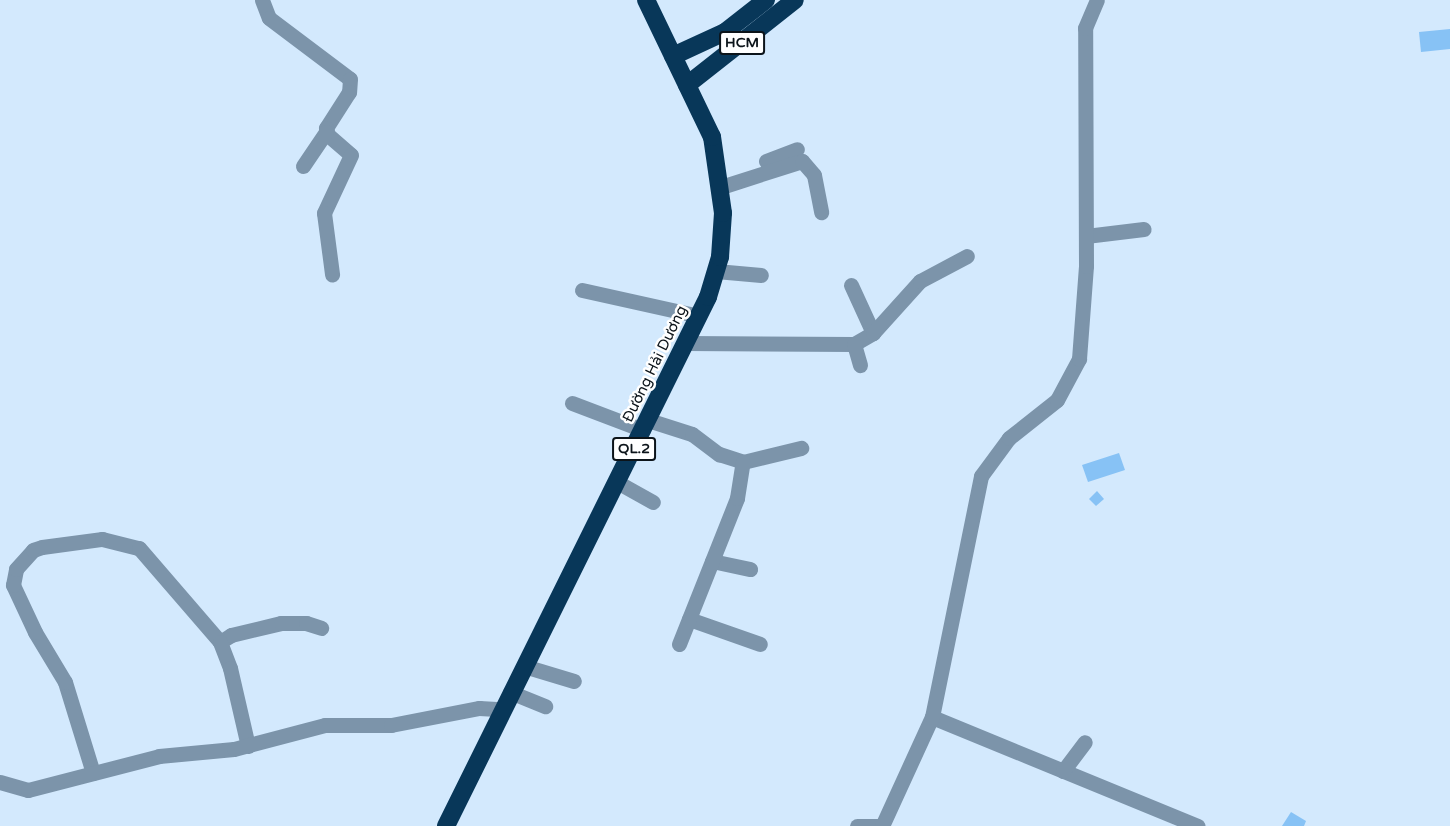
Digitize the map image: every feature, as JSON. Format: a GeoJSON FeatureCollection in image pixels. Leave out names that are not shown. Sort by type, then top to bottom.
{"type":"FeatureCollection","features":[{"type":"Feature","properties":{"kind":"highway","name":"Đường Hải Dương"},"geometry":{"type":"LineString","coordinates":[[446,826],[501,709],[686,343],[716,271],[723,213],[721,183],[712,137],[646,0]]}},
{"type":"Feature","properties":{"kind":"highway","name":"HCM"},"geometry":{"type":"LineString","coordinates":[[672,56],[724,32],[766,0]]}},
{"type":"Feature","properties":{"kind":"highway","name":"HCM"},"geometry":{"type":"LineString","coordinates":[[687,85],[795,0]]}},
{"type":"Feature","properties":{"kind":"street"},"geometry":{"type":"LineString","coordinates":[[262,0],[269,18],[350,79],[349,92],[303,166]]}},
{"type":"Feature","properties":{"kind":"street"},"geometry":{"type":"LineString","coordinates":[[882,826],[932,717],[981,476],[1009,438],[1057,400],[1079,359],[1086,236],[1085,28],[1097,0]]}},
{"type":"Feature","properties":{"kind":"street"},"geometry":{"type":"LineString","coordinates":[[326,132],[351,154],[324,213],[332,274]]}},
{"type":"Feature","properties":{"kind":"street"},"geometry":{"type":"LineString","coordinates":[[721,183],[797,150]]}},
{"type":"Feature","properties":{"kind":"street"},"geometry":{"type":"LineString","coordinates":[[721,183],[802,161],[814,175],[821,212]]}},
{"type":"Feature","properties":{"kind":"street"},"geometry":{"type":"LineString","coordinates":[[1086,236],[1144,229]]}},
{"type":"Feature","properties":{"kind":"street"},"geometry":{"type":"LineString","coordinates":[[686,343],[854,344],[873,333],[920,281],[967,256]]}},
{"type":"Feature","properties":{"kind":"street"},"geometry":{"type":"LineString","coordinates":[[716,271],[761,275]]}},
{"type":"Feature","properties":{"kind":"street"},"geometry":{"type":"LineString","coordinates":[[851,285],[873,333]]}},
{"type":"Feature","properties":{"kind":"street"},"geometry":{"type":"LineString","coordinates":[[582,290],[699,315]]}},
{"type":"Feature","properties":{"kind":"street"},"geometry":{"type":"LineString","coordinates":[[854,344],[860,365]]}},
{"type":"Feature","properties":{"kind":"street"},"geometry":{"type":"LineString","coordinates":[[572,403],[645,425],[692,434],[719,454],[743,462],[801,448]]}},
{"type":"Feature","properties":{"kind":"street"},"geometry":{"type":"LineString","coordinates":[[679,644],[737,498],[743,462]]}},
{"type":"Feature","properties":{"kind":"street"},"geometry":{"type":"LineString","coordinates":[[617,482],[653,502]]}},
{"type":"Feature","properties":{"kind":"street"},"geometry":{"type":"LineString","coordinates":[[93,773],[65,682],[35,632],[13,585],[16,569],[33,550],[102,539],[139,548],[220,642],[230,668],[248,746]]}},
{"type":"Feature","properties":{"kind":"street"},"geometry":{"type":"LineString","coordinates":[[712,561],[750,569]]}},
{"type":"Feature","properties":{"kind":"street"},"geometry":{"type":"LineString","coordinates":[[689,619],[760,644]]}},
{"type":"Feature","properties":{"kind":"street"},"geometry":{"type":"LineString","coordinates":[[220,642],[231,635],[281,623],[306,623],[321,628]]}},
{"type":"Feature","properties":{"kind":"street"},"geometry":{"type":"LineString","coordinates":[[524,666],[574,681]]}},
{"type":"Feature","properties":{"kind":"street"},"geometry":{"type":"LineString","coordinates":[[510,692],[545,706]]}},
{"type":"Feature","properties":{"kind":"street"},"geometry":{"type":"LineString","coordinates":[[0,782],[28,790],[159,756],[248,746],[325,725],[382,726],[479,708],[501,709]]}},
{"type":"Feature","properties":{"kind":"street"},"geometry":{"type":"LineString","coordinates":[[932,717],[1191,825]]}},
{"type":"Feature","properties":{"kind":"street"},"geometry":{"type":"LineString","coordinates":[[1063,771],[1085,742]]}},
{"type":"Feature","properties":{"kind":"street"},"geometry":{"type":"LineString","coordinates":[[857,826],[877,826]]}},
{"type":"Feature","properties":{"kind":"building"},"geometry":{"type":"Polygon","coordinates":[[[1450,29],[1450,49],[1421,52],[1419,32],[1450,29]]]}},
{"type":"Feature","properties":{"kind":"building"},"geometry":{"type":"Polygon","coordinates":[[[1119,453],[1125,470],[1088,482],[1082,465],[1119,453]]]}},
{"type":"Feature","properties":{"kind":"building"},"geometry":{"type":"Polygon","coordinates":[[[1097,491],[1104,499],[1096,506],[1089,499],[1097,491]]]}},
{"type":"Feature","properties":{"kind":"building"},"geometry":{"type":"Polygon","coordinates":[[[1291,812],[1306,821],[1304,826],[1282,826],[1291,812]]]}}]}
